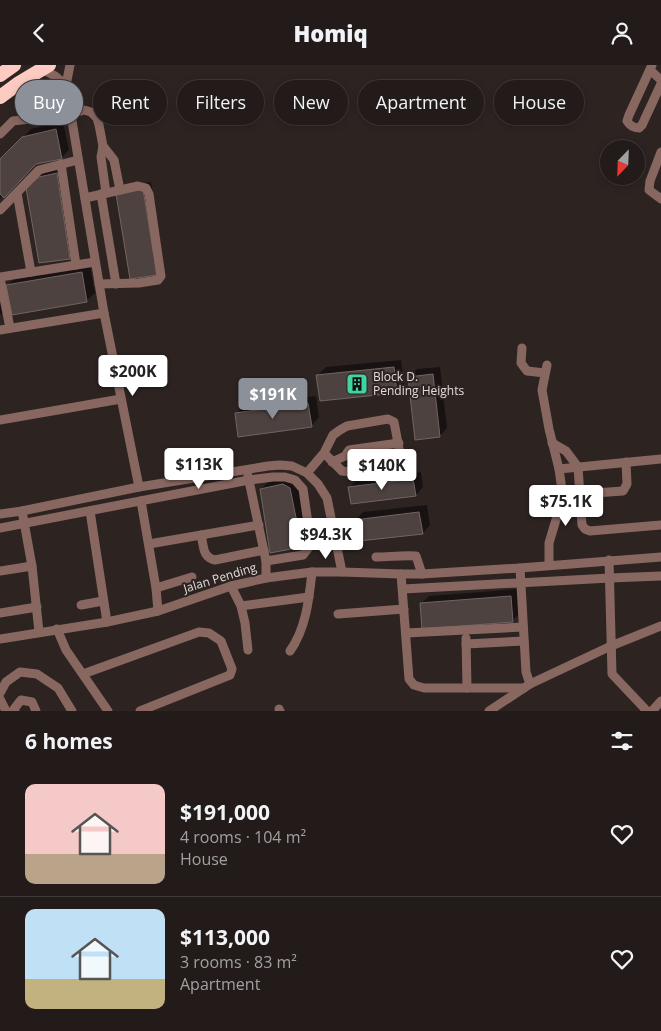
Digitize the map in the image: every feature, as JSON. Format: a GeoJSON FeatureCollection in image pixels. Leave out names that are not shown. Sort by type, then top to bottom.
{"type":"FeatureCollection","features":[{"type":"Feature","properties":{"kind":"highway"},"geometry":{"type":"LineString","coordinates":[[0,75],[14,65]]}},
{"type":"Feature","properties":{"kind":"highway"},"geometry":{"type":"LineString","coordinates":[[0,97],[45,67]]}},
{"type":"Feature","properties":{"kind":"street"},"geometry":{"type":"LineString","coordinates":[[67,80],[70,65]]}},
{"type":"Feature","properties":{"kind":"street"},"geometry":{"type":"LineString","coordinates":[[45,67],[60,80]]}},
{"type":"Feature","properties":{"kind":"street"},"geometry":{"type":"LineString","coordinates":[[661,80],[651,68],[627,121],[629,125],[635,128],[639,128],[642,125],[661,84]]}},
{"type":"Feature","properties":{"kind":"street"},"geometry":{"type":"LineString","coordinates":[[83,110],[91,112],[97,118],[100,125],[103,146],[101,157],[104,194],[116,284]]}},
{"type":"Feature","properties":{"kind":"street"},"geometry":{"type":"LineString","coordinates":[[0,134],[15,121]]}},
{"type":"Feature","properties":{"kind":"street"},"geometry":{"type":"LineString","coordinates":[[73,125],[104,313],[139,487]]}},
{"type":"Feature","properties":{"kind":"street"},"geometry":{"type":"LineString","coordinates":[[103,146],[114,160],[120,190]]}},
{"type":"Feature","properties":{"kind":"street"},"geometry":{"type":"LineString","coordinates":[[661,152],[650,181],[649,190],[661,199]]}},
{"type":"Feature","properties":{"kind":"street"},"geometry":{"type":"LineString","coordinates":[[0,210],[39,170],[78,160]]}},
{"type":"Feature","properties":{"kind":"street"},"geometry":{"type":"LineString","coordinates":[[61,164],[76,265]]}},
{"type":"Feature","properties":{"kind":"street"},"geometry":{"type":"LineString","coordinates":[[85,198],[138,186],[146,188],[149,194],[161,276],[158,280],[140,283],[99,284]]}},
{"type":"Feature","properties":{"kind":"street"},"geometry":{"type":"LineString","coordinates":[[17,193],[31,272]]}},
{"type":"Feature","properties":{"kind":"street"},"geometry":{"type":"LineString","coordinates":[[10,328],[0,277],[95,262]]}},
{"type":"Feature","properties":{"kind":"street"},"geometry":{"type":"LineString","coordinates":[[0,330],[104,313]]}},
{"type":"Feature","properties":{"kind":"street"},"geometry":{"type":"LineString","coordinates":[[522,348],[521,363],[527,371],[546,369],[542,390],[562,490],[562,503],[550,543],[550,565]]}},
{"type":"Feature","properties":{"kind":"street"},"geometry":{"type":"LineString","coordinates":[[0,420],[121,399]]}},
{"type":"Feature","properties":{"kind":"street"},"geometry":{"type":"LineString","coordinates":[[307,473],[324,453],[333,435],[340,430],[348,426],[388,419],[394,422],[399,443],[400,470],[360,473],[342,471],[324,453]]}},
{"type":"Feature","properties":{"kind":"street"},"geometry":{"type":"LineString","coordinates":[[332,462],[345,456],[349,449],[399,443]]}},
{"type":"Feature","properties":{"kind":"street"},"geometry":{"type":"LineString","coordinates":[[552,443],[566,451],[578,467],[582,525],[585,529],[590,531],[661,525]]}},
{"type":"Feature","properties":{"kind":"street"},"geometry":{"type":"LineString","coordinates":[[559,469],[661,459]]}},
{"type":"Feature","properties":{"kind":"street"},"geometry":{"type":"LineString","coordinates":[[580,494],[623,491],[627,484],[626,462]]}},
{"type":"Feature","properties":{"kind":"street"},"geometry":{"type":"LineString","coordinates":[[0,514],[139,487],[280,465],[292,466],[307,473],[318,484],[327,498],[342,571]]}},
{"type":"Feature","properties":{"kind":"street"},"geometry":{"type":"LineString","coordinates":[[247,471],[266,561],[266,578]]}},
{"type":"Feature","properties":{"kind":"street"},"geometry":{"type":"LineString","coordinates":[[0,528],[25,525],[250,480],[285,477],[295,480],[303,489],[310,537],[308,547],[303,555],[266,561]]}},
{"type":"Feature","properties":{"kind":"street"},"geometry":{"type":"LineString","coordinates":[[141,501],[156,588],[158,611]]}},
{"type":"Feature","properties":{"kind":"street"},"geometry":{"type":"LineString","coordinates":[[22,511],[32,566],[39,632]]}},
{"type":"Feature","properties":{"kind":"street"},"geometry":{"type":"LineString","coordinates":[[90,511],[107,622]]}},
{"type":"Feature","properties":{"kind":"street"},"geometry":{"type":"LineString","coordinates":[[149,544],[258,525]]}},
{"type":"Feature","properties":{"kind":"street"},"geometry":{"type":"LineString","coordinates":[[201,535],[205,555],[215,561],[264,550]]}},
{"type":"Feature","properties":{"kind":"street"},"geometry":{"type":"LineString","coordinates":[[376,557],[416,556],[422,574]]}},
{"type":"Feature","properties":{"kind":"street","name":"Jalan Pending"},"geometry":{"type":"LineString","coordinates":[[0,639],[107,622],[158,611],[231,586],[266,578],[342,571],[422,574],[661,557]]}},
{"type":"Feature","properties":{"kind":"street"},"geometry":{"type":"LineString","coordinates":[[609,560],[612,674],[647,711]]}},
{"type":"Feature","properties":{"kind":"street"},"geometry":{"type":"LineString","coordinates":[[0,571],[32,566]]}},
{"type":"Feature","properties":{"kind":"street"},"geometry":{"type":"LineString","coordinates":[[520,568],[528,686]]}},
{"type":"Feature","properties":{"kind":"street"},"geometry":{"type":"LineString","coordinates":[[290,651],[297,642],[301,631],[309,597],[312,573]]}},
{"type":"Feature","properties":{"kind":"street"},"geometry":{"type":"LineString","coordinates":[[401,574],[410,679],[414,685],[424,688],[528,686]]}},
{"type":"Feature","properties":{"kind":"street"},"geometry":{"type":"LineString","coordinates":[[403,589],[610,577],[661,576]]}},
{"type":"Feature","properties":{"kind":"street"},"geometry":{"type":"LineString","coordinates":[[156,588],[192,577]]}},
{"type":"Feature","properties":{"kind":"street"},"geometry":{"type":"LineString","coordinates":[[231,586],[241,606],[248,649]]}},
{"type":"Feature","properties":{"kind":"street"},"geometry":{"type":"LineString","coordinates":[[241,606],[309,597]]}},
{"type":"Feature","properties":{"kind":"street"},"geometry":{"type":"LineString","coordinates":[[81,605],[103,601]]}},
{"type":"Feature","properties":{"kind":"street"},"geometry":{"type":"LineString","coordinates":[[0,613],[37,607]]}},
{"type":"Feature","properties":{"kind":"street"},"geometry":{"type":"LineString","coordinates":[[338,614],[404,609]]}},
{"type":"Feature","properties":{"kind":"street"},"geometry":{"type":"LineString","coordinates":[[489,711],[528,686],[611,646],[661,626]]}},
{"type":"Feature","properties":{"kind":"street"},"geometry":{"type":"LineString","coordinates":[[406,633],[523,627]]}},
{"type":"Feature","properties":{"kind":"street"},"geometry":{"type":"LineString","coordinates":[[57,629],[66,650],[108,711]]}},
{"type":"Feature","properties":{"kind":"street"},"geometry":{"type":"LineString","coordinates":[[465,630],[467,688]]}},
{"type":"Feature","properties":{"kind":"street"},"geometry":{"type":"LineString","coordinates":[[83,674],[199,633],[209,633],[221,641],[232,669],[230,675],[140,711]]}},
{"type":"Feature","properties":{"kind":"street"},"geometry":{"type":"LineString","coordinates":[[466,643],[524,641]]}},
{"type":"Feature","properties":{"kind":"street"},"geometry":{"type":"LineString","coordinates":[[0,693],[6,682],[20,672],[37,674],[58,688],[72,711]]}},
{"type":"Feature","properties":{"kind":"street"},"geometry":{"type":"LineString","coordinates":[[0,699],[6,711]]}},
{"type":"Feature","properties":{"kind":"street"},"geometry":{"type":"LineString","coordinates":[[15,711],[14,709],[21,700],[32,702],[36,711]]}},
{"type":"Feature","properties":{"kind":"street"},"geometry":{"type":"LineString","coordinates":[[652,711],[661,701]]}},
{"type":"Feature","properties":{"kind":"building"},"geometry":{"type":"Polygon","coordinates":[[[56,129],[62,159],[36,164],[4,198],[0,194],[0,159],[22,137],[56,129]]]}},
{"type":"Feature","properties":{"kind":"building"},"geometry":{"type":"Polygon","coordinates":[[[57,173],[70,259],[39,263],[26,188],[39,177],[57,173]]]}},
{"type":"Feature","properties":{"kind":"building"},"geometry":{"type":"Polygon","coordinates":[[[143,189],[157,275],[130,279],[116,194],[143,189]]]}},
{"type":"Feature","properties":{"kind":"building"},"geometry":{"type":"Polygon","coordinates":[[[82,272],[87,302],[12,315],[6,285],[82,272]]]}},
{"type":"Feature","properties":{"kind":"building","name":"Block D. Pending Heights"},"geometry":{"type":"Polygon","coordinates":[[[394,367],[397,393],[320,401],[316,375],[394,367]]]}},
{"type":"Feature","properties":{"kind":"building"},"geometry":{"type":"Polygon","coordinates":[[[433,374],[440,437],[415,440],[408,377],[433,374]]]}},
{"type":"Feature","properties":{"kind":"building"},"geometry":{"type":"Polygon","coordinates":[[[308,403],[312,427],[238,437],[235,413],[308,403]]]}},
{"type":"Feature","properties":{"kind":"building"},"geometry":{"type":"Polygon","coordinates":[[[413,479],[416,496],[351,504],[348,487],[413,479]]]}},
{"type":"Feature","properties":{"kind":"building"},"geometry":{"type":"Polygon","coordinates":[[[283,484],[290,488],[302,547],[270,553],[260,489],[283,484]]]}},
{"type":"Feature","properties":{"kind":"building"},"geometry":{"type":"Polygon","coordinates":[[[419,512],[423,534],[359,541],[354,520],[419,512]]]}},
{"type":"Feature","properties":{"kind":"building"},"geometry":{"type":"Polygon","coordinates":[[[511,596],[513,622],[422,629],[420,603],[511,596]]]}},
{"type":"Feature","properties":{"kind":"place","name":"Block D. Pending Heights"},"geometry":{"type":"Point","coordinates":[357,384]}}]}
